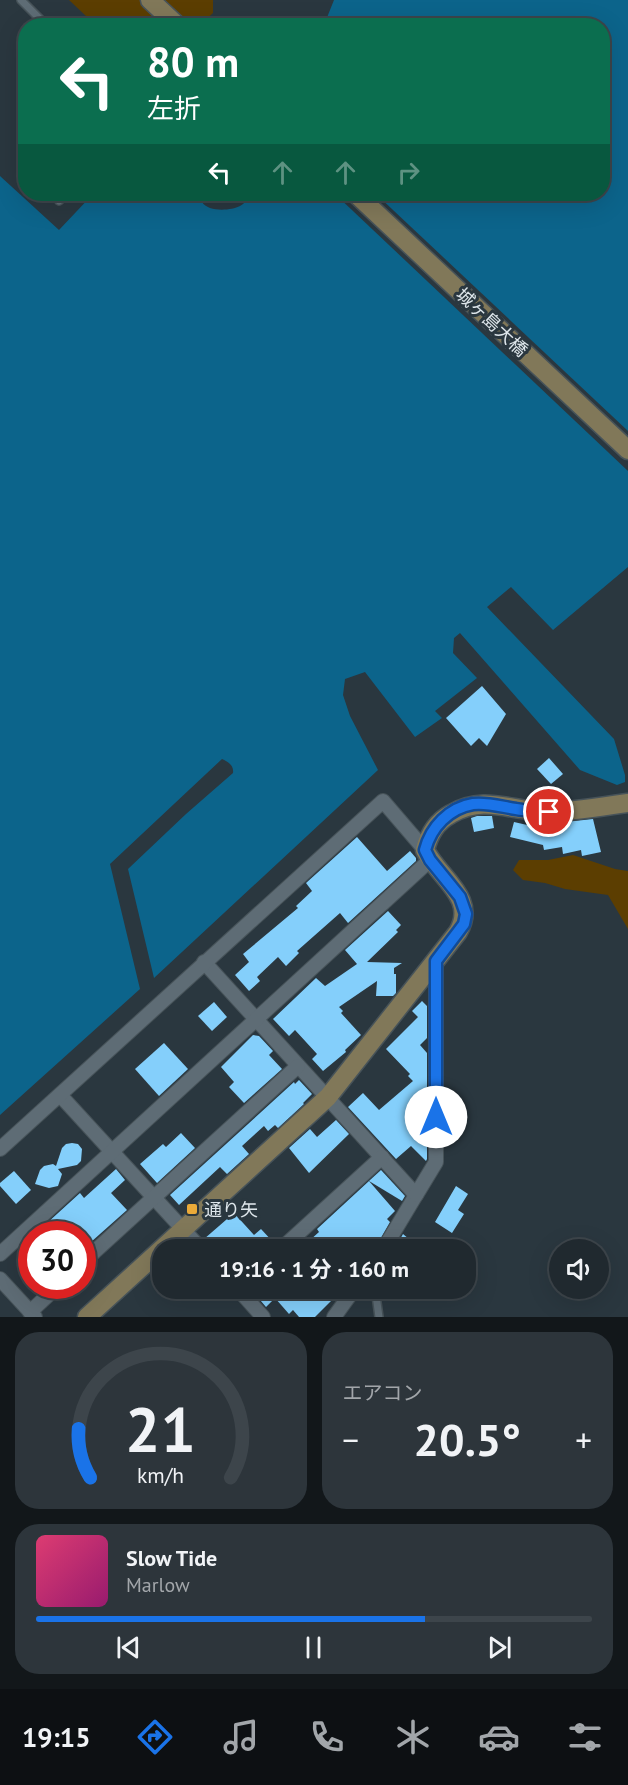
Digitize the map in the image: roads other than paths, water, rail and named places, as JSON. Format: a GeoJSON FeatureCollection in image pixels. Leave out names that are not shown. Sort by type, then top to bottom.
{"type":"FeatureCollection","features":[{"type":"Feature","properties":{"kind":"street"},"geometry":{"type":"LineString","coordinates":[[150,0],[169,18]]}},
{"type":"Feature","properties":{"kind":"street","name":"城ヶ島大橋"},"geometry":{"type":"LineString","coordinates":[[363,201],[628,450]]}},
{"type":"Feature","properties":{"kind":"street"},"geometry":{"type":"LineString","coordinates":[[0,1149],[382,801],[460,897],[466,914],[464,924],[328,1097],[87,1317]]}},
{"type":"Feature","properties":{"kind":"street"},"geometry":{"type":"LineString","coordinates":[[0,1254],[257,1020],[427,855],[432,830],[444,818],[462,807],[474,804],[549,812],[628,803]]}},
{"type":"Feature","properties":{"kind":"street"},"geometry":{"type":"LineString","coordinates":[[390,1239],[436,1161],[436,961]]}},
{"type":"Feature","properties":{"kind":"street"},"geometry":{"type":"LineString","coordinates":[[204,962],[416,1195]]}},
{"type":"Feature","properties":{"kind":"street"},"geometry":{"type":"LineString","coordinates":[[96,1250],[298,1066]]}},
{"type":"Feature","properties":{"kind":"street"},"geometry":{"type":"LineString","coordinates":[[60,1095],[193,1239]]}},
{"type":"Feature","properties":{"kind":"street"},"geometry":{"type":"LineString","coordinates":[[292,1239],[382,1157]]}},
{"type":"Feature","properties":{"kind":"street"},"geometry":{"type":"LineString","coordinates":[[0,1279],[32,1314],[46,1299]]}},
{"type":"Feature","properties":{"kind":"street"},"geometry":{"type":"LineString","coordinates":[[246,1299],[263,1317]]}},
{"type":"Feature","properties":{"kind":"street"},"geometry":{"type":"LineString","coordinates":[[334,1317],[347,1299]]}},
{"type":"Feature","properties":{"kind":"lane"},"geometry":{"type":"LineString","coordinates":[[21,0],[39,18]]}},
{"type":"Feature","properties":{"kind":"lane"},"geometry":{"type":"LineString","coordinates":[[377,1299],[379,1317]]}},
{"type":"Feature","properties":{"kind":"water"},"geometry":{"type":"Polygon","coordinates":[[[334,0],[628,0],[628,567],[553,630],[511,587],[487,607],[614,739],[625,782],[617,785],[580,770],[460,633],[454,638],[453,653],[477,678],[435,711],[442,718],[415,737],[365,672],[345,679],[343,695],[350,716],[378,770],[154,978],[128,869],[233,773],[232,766],[222,759],[110,864],[140,989],[0,1115],[0,176],[18,192],[18,201],[27,201],[59,230],[86,201],[202,201],[209,208],[219,210],[240,206],[246,201],[610,201],[610,18],[327,18],[334,0]]]}},
{"type":"Feature","properties":{"kind":"place","name":"通り矢"},"geometry":{"type":"Point","coordinates":[192,1209]}}]}
